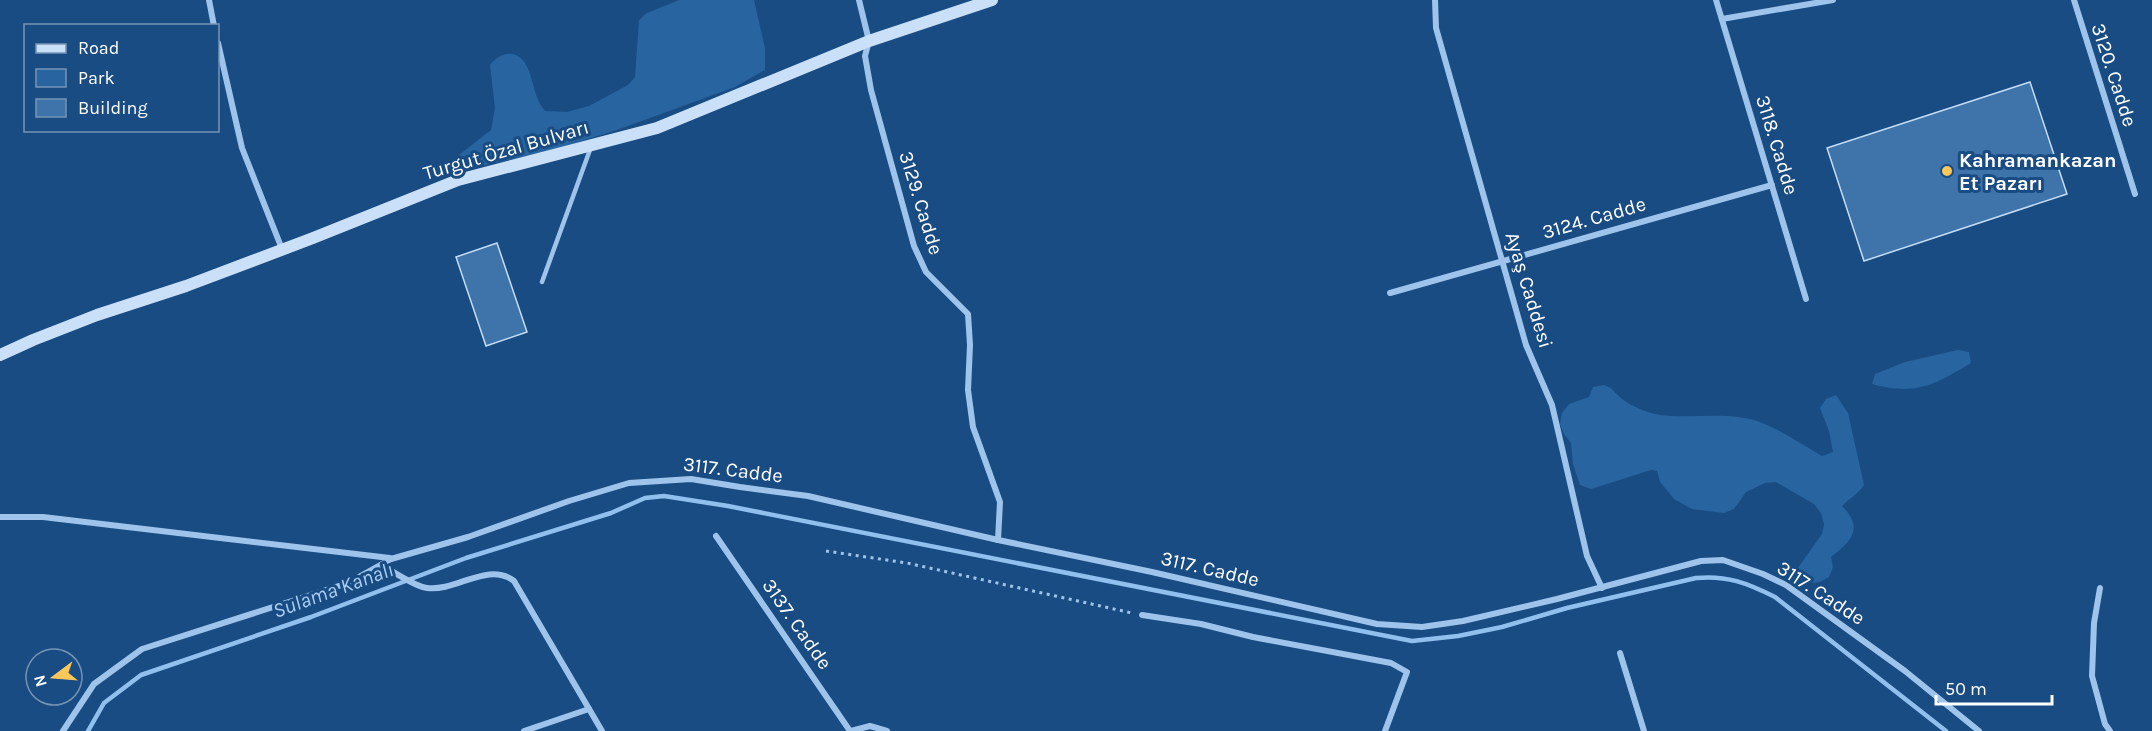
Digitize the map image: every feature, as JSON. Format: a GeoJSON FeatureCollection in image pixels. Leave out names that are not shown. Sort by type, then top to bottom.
{"type":"FeatureCollection","features":[{"type":"Feature","properties":{"kind":"street"},"geometry":{"type":"LineString","coordinates":[[209,0],[214,24]]}},
{"type":"Feature","properties":{"kind":"street","name":"3129. Cadde"},"geometry":{"type":"LineString","coordinates":[[859,0],[869,41],[865,56],[871,90],[914,246],[926,272],[969,314],[968,390],[973,427],[1000,502],[998,540]]}},
{"type":"Feature","properties":{"kind":"street","name":"Turgut Özal Bulvarı"},"geometry":{"type":"LineString","coordinates":[[0,356],[33,339],[96,315],[186,286],[458,180],[657,128],[869,41],[992,0]]}},
{"type":"Feature","properties":{"kind":"street","name":"Ayaş Caddesi"},"geometry":{"type":"LineString","coordinates":[[1435,0],[1436,28],[1526,345],[1552,405],[1587,556],[1602,588]]}},
{"type":"Feature","properties":{"kind":"street","name":"3118. Cadde"},"geometry":{"type":"LineString","coordinates":[[1716,0],[1806,299]]}},
{"type":"Feature","properties":{"kind":"street"},"geometry":{"type":"LineString","coordinates":[[1722,19],[1833,0]]}},
{"type":"Feature","properties":{"kind":"street","name":"3120. Cadde"},"geometry":{"type":"LineString","coordinates":[[2074,0],[2135,194]]}},
{"type":"Feature","properties":{"kind":"street"},"geometry":{"type":"LineString","coordinates":[[219,48],[242,148],[282,249]]}},
{"type":"Feature","properties":{"kind":"street","name":"3124. Cadde"},"geometry":{"type":"LineString","coordinates":[[1390,293],[1772,185]]}},
{"type":"Feature","properties":{"kind":"street","name":"3117. Cadde"},"geometry":{"type":"LineString","coordinates":[[391,559],[468,537],[569,501],[629,483],[691,478],[740,488],[808,496],[1377,624],[1422,627],[1444,625],[1502,613],[1701,561],[1723,560],[1786,585],[1843,624],[1979,731]]}},
{"type":"Feature","properties":{"kind":"street"},"geometry":{"type":"LineString","coordinates":[[0,517],[43,517],[391,559]]}},
{"type":"Feature","properties":{"kind":"street","name":"3137. Cadde"},"geometry":{"type":"LineString","coordinates":[[716,536],[851,731]]}},
{"type":"Feature","properties":{"kind":"street"},"geometry":{"type":"LineString","coordinates":[[63,731],[94,684],[142,649],[348,583],[391,559]]}},
{"type":"Feature","properties":{"kind":"street"},"geometry":{"type":"LineString","coordinates":[[381,565],[425,588],[450,585],[489,574],[506,574],[514,580],[602,731]]}},
{"type":"Feature","properties":{"kind":"street"},"geometry":{"type":"LineString","coordinates":[[2100,588],[2094,623],[2092,676],[2105,724],[2110,731]]}},
{"type":"Feature","properties":{"kind":"street"},"geometry":{"type":"LineString","coordinates":[[1142,615],[1201,624],[1253,638],[1391,663],[1407,672],[1385,731]]}},
{"type":"Feature","properties":{"kind":"street"},"geometry":{"type":"LineString","coordinates":[[1620,653],[1644,731]]}},
{"type":"Feature","properties":{"kind":"street"},"geometry":{"type":"LineString","coordinates":[[524,731],[589,710]]}},
{"type":"Feature","properties":{"kind":"street"},"geometry":{"type":"LineString","coordinates":[[851,731],[870,726],[886,731]]}},
{"type":"Feature","properties":{"kind":"lane"},"geometry":{"type":"LineString","coordinates":[[542,282],[591,147]]}},
{"type":"Feature","properties":{"kind":"path"},"geometry":{"type":"LineString","coordinates":[[826,551],[907,563],[1142,615]]}},
{"type":"Feature","properties":{"kind":"green space"},"geometry":{"type":"Polygon","coordinates":[[[679,0],[754,0],[765,48],[765,70],[735,87],[617,130],[556,149],[473,168],[463,165],[459,155],[491,130],[495,108],[490,65],[494,61],[507,54],[521,58],[528,69],[538,100],[545,111],[567,112],[589,106],[628,85],[635,77],[639,20],[647,13],[679,0]]]}},
{"type":"Feature","properties":{"kind":"green space"},"geometry":{"type":"Polygon","coordinates":[[[1958,350],[1969,352],[1971,363],[1935,382],[1901,389],[1872,384],[1875,374],[1905,362],[1958,350]]]}},
{"type":"Feature","properties":{"kind":"green space"},"geometry":{"type":"Polygon","coordinates":[[[1604,385],[1630,404],[1655,414],[1733,416],[1757,421],[1782,432],[1822,456],[1833,452],[1829,431],[1820,408],[1826,399],[1836,395],[1848,413],[1864,485],[1842,506],[1853,521],[1853,534],[1850,540],[1831,557],[1833,567],[1829,577],[1820,582],[1799,585],[1790,579],[1822,534],[1824,524],[1821,513],[1814,504],[1776,482],[1765,483],[1746,492],[1734,509],[1724,513],[1692,509],[1674,499],[1660,482],[1657,471],[1651,470],[1591,489],[1580,485],[1573,464],[1571,443],[1560,424],[1562,413],[1569,404],[1589,397],[1593,387],[1604,385]]]}},
{"type":"Feature","properties":{"kind":"building","name":"Kahramankazan Et Pazarı"},"geometry":{"type":"Polygon","coordinates":[[[2030,82],[2067,194],[1864,261],[1827,148],[2030,82]]]}},
{"type":"Feature","properties":{"kind":"building"},"geometry":{"type":"Polygon","coordinates":[[[497,243],[527,332],[486,346],[456,257],[497,243]]]}},
{"type":"Feature","properties":{"kind":"waterway","name":"Sulama Kanalı"},"geometry":{"type":"LineString","coordinates":[[88,731],[104,703],[141,675],[311,617],[466,558],[611,513],[645,498],[664,496],[728,506],[1412,641],[1458,636],[1502,627],[1567,608],[1696,578],[1727,579],[1746,584],[1775,597],[1946,731]]}},
{"type":"Feature","properties":{"kind":"place","name":"Kahramankazan Et Pazarı"},"geometry":{"type":"Point","coordinates":[1947,171]}}]}
